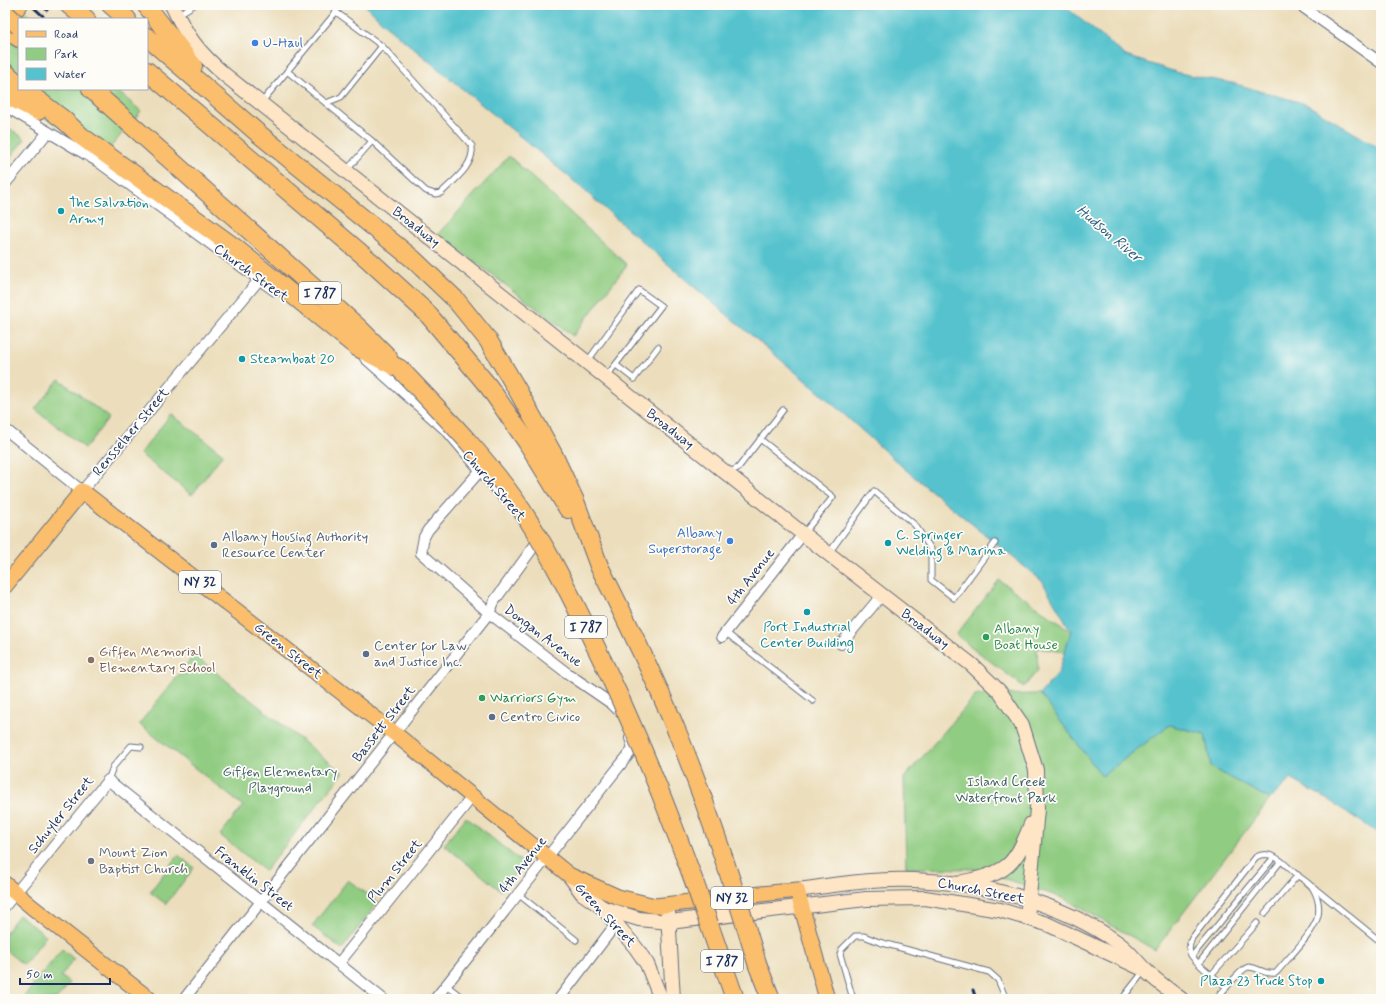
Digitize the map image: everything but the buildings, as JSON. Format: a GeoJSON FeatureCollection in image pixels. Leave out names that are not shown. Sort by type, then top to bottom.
{"type":"FeatureCollection","features":[{"type":"Feature","properties":{"kind":"highway"},"geometry":{"type":"LineString","coordinates":[[69,5],[85,18]]}},
{"type":"Feature","properties":{"kind":"highway"},"geometry":{"type":"LineString","coordinates":[[99,5],[111,18]]}},
{"type":"Feature","properties":{"kind":"highway"},"geometry":{"type":"LineString","coordinates":[[111,5],[126,18]]}},
{"type":"Feature","properties":{"kind":"highway"},"geometry":{"type":"LineString","coordinates":[[146,5],[200,75],[259,134]]}},
{"type":"Feature","properties":{"kind":"highway"},"geometry":{"type":"LineString","coordinates":[[5,13],[18,25]]}},
{"type":"Feature","properties":{"kind":"highway"},"geometry":{"type":"LineString","coordinates":[[5,28],[18,37]]}},
{"type":"Feature","properties":{"kind":"highway"},"geometry":{"type":"LineString","coordinates":[[148,38],[259,134],[434,277],[472,319],[504,365],[553,454],[575,501],[599,566]]}},
{"type":"Feature","properties":{"kind":"highway"},"geometry":{"type":"LineString","coordinates":[[148,54],[270,174]]}},
{"type":"Feature","properties":{"kind":"highway"},"geometry":{"type":"LineString","coordinates":[[5,72],[18,84]]}},
{"type":"Feature","properties":{"kind":"highway","name":"I 787"},"geometry":{"type":"LineString","coordinates":[[148,72],[270,174],[404,290],[452,342],[489,387],[527,442],[566,505],[599,566],[647,663],[680,740],[715,832],[768,999]]}},
{"type":"Feature","properties":{"kind":"highway"},"geometry":{"type":"LineString","coordinates":[[24,90],[64,120],[81,136]]}},
{"type":"Feature","properties":{"kind":"highway","name":"I 787"},"geometry":{"type":"LineString","coordinates":[[92,90],[360,329],[475,447],[515,500],[552,558],[635,730],[672,821],[735,999]]}},
{"type":"Feature","properties":{"kind":"highway"},"geometry":{"type":"LineString","coordinates":[[5,94],[81,136],[234,247],[357,347],[400,369]]}},
{"type":"Feature","properties":{"kind":"highway"},"geometry":{"type":"LineString","coordinates":[[709,924],[722,999]]}},
{"type":"Feature","properties":{"kind":"highway"},"geometry":{"type":"LineString","coordinates":[[758,966],[771,999]]}},
{"type":"Feature","properties":{"kind":"main road"},"geometry":{"type":"LineString","coordinates":[[5,22],[20,5]]}},
{"type":"Feature","properties":{"kind":"main road","name":"Rensselaer Street"},"geometry":{"type":"LineString","coordinates":[[5,586],[82,491]]}},
{"type":"Feature","properties":{"kind":"main road","name":"Green Street"},"geometry":{"type":"LineString","coordinates":[[82,491],[394,733],[569,875],[618,897],[655,906],[667,905]]}},
{"type":"Feature","properties":{"kind":"main road"},"geometry":{"type":"LineString","coordinates":[[10,888],[149,999]]}},
{"type":"Feature","properties":{"kind":"main road"},"geometry":{"type":"LineString","coordinates":[[797,890],[827,999]]}},
{"type":"Feature","properties":{"kind":"main road","name":"NY 32"},"geometry":{"type":"LineString","coordinates":[[667,905],[797,890]]}},
{"type":"Feature","properties":{"kind":"street"},"geometry":{"type":"LineString","coordinates":[[1300,5],[1381,64]]}},
{"type":"Feature","properties":{"kind":"street","name":"Broadway"},"geometry":{"type":"LineString","coordinates":[[174,10],[186,33],[198,50],[213,65],[260,104],[881,596],[987,678],[1012,708],[1024,732],[1036,770],[1037,808],[1027,918]]}},
{"type":"Feature","properties":{"kind":"street","name":"Church Street"},"geometry":{"type":"LineString","coordinates":[[5,106],[97,160],[259,280],[326,327],[380,371],[448,432],[480,471],[540,538]]}},
{"type":"Feature","properties":{"kind":"street"},"geometry":{"type":"LineString","coordinates":[[5,184],[48,132]]}},
{"type":"Feature","properties":{"kind":"street","name":"Rensselaer Street"},"geometry":{"type":"LineString","coordinates":[[82,491],[259,280]]}},
{"type":"Feature","properties":{"kind":"street","name":"Green Street"},"geometry":{"type":"LineString","coordinates":[[5,429],[82,491]]}},
{"type":"Feature","properties":{"kind":"street","name":"Dongan Avenue"},"geometry":{"type":"LineString","coordinates":[[480,471],[428,530],[424,537],[421,553],[489,613],[567,673],[612,704],[620,712],[627,723],[633,749]]}},
{"type":"Feature","properties":{"kind":"street","name":"4th Avenue"},"geometry":{"type":"LineString","coordinates":[[724,634],[803,534]]}},
{"type":"Feature","properties":{"kind":"street","name":"Bassett Street"},"geometry":{"type":"LineString","coordinates":[[184,999],[489,613],[495,600],[540,538]]}},
{"type":"Feature","properties":{"kind":"street"},"geometry":{"type":"LineString","coordinates":[[841,644],[881,596]]}},
{"type":"Feature","properties":{"kind":"street","name":"4th Avenue"},"geometry":{"type":"LineString","coordinates":[[435,999],[633,749]]}},
{"type":"Feature","properties":{"kind":"street","name":"Franklin Street"},"geometry":{"type":"LineString","coordinates":[[108,780],[383,999]]}},
{"type":"Feature","properties":{"kind":"street","name":"Schuyler Street"},"geometry":{"type":"LineString","coordinates":[[5,906],[10,888],[108,780]]}},
{"type":"Feature","properties":{"kind":"street","name":"Plum Street"},"geometry":{"type":"LineString","coordinates":[[338,963],[472,797]]}},
{"type":"Feature","properties":{"kind":"street"},"geometry":{"type":"LineString","coordinates":[[952,884],[980,879],[1002,871],[1024,845],[1037,808]]}},
{"type":"Feature","properties":{"kind":"street","name":"Green Street"},"geometry":{"type":"LineString","coordinates":[[569,875],[582,893],[602,908],[647,964],[661,999]]}},
{"type":"Feature","properties":{"kind":"street","name":"Church Street"},"geometry":{"type":"LineString","coordinates":[[797,890],[881,880],[915,880],[952,884],[1028,899],[1069,915],[1098,929],[1133,955],[1145,970],[1181,999]]}},
{"type":"Feature","properties":{"kind":"street","name":"Church Street"},"geometry":{"type":"LineString","coordinates":[[602,908],[639,920],[668,922],[802,905],[880,898],[925,898],[1000,910],[1047,924],[1145,970]]}},
{"type":"Feature","properties":{"kind":"street"},"geometry":{"type":"LineString","coordinates":[[667,905],[673,999]]}},
{"type":"Feature","properties":{"kind":"street"},"geometry":{"type":"LineString","coordinates":[[559,999],[616,924]]}},
{"type":"Feature","properties":{"kind":"lane"},"geometry":{"type":"LineString","coordinates":[[174,10],[194,5]]}},
{"type":"Feature","properties":{"kind":"lane"},"geometry":{"type":"LineString","coordinates":[[287,71],[372,141],[426,191],[435,194],[441,193],[470,163],[473,154],[472,146],[382,46],[336,12],[334,5]]}},
{"type":"Feature","properties":{"kind":"lane"},"geometry":{"type":"LineString","coordinates":[[260,104],[336,12]]}},
{"type":"Feature","properties":{"kind":"lane"},"geometry":{"type":"LineString","coordinates":[[326,103],[341,97],[382,46]]}},
{"type":"Feature","properties":{"kind":"lane"},"geometry":{"type":"LineString","coordinates":[[345,171],[372,141]]}},
{"type":"Feature","properties":{"kind":"lane"},"geometry":{"type":"LineString","coordinates":[[586,362],[639,290],[661,306],[606,378]]}},
{"type":"Feature","properties":{"kind":"lane"},"geometry":{"type":"LineString","coordinates":[[616,364],[634,379],[658,347]]}},
{"type":"Feature","properties":{"kind":"lane"},"geometry":{"type":"LineString","coordinates":[[726,473],[738,468],[782,410]]}},
{"type":"Feature","properties":{"kind":"lane"},"geometry":{"type":"LineString","coordinates":[[760,439],[833,497],[803,534]]}},
{"type":"Feature","properties":{"kind":"lane"},"geometry":{"type":"LineString","coordinates":[[828,554],[874,491],[915,525],[931,549],[931,580],[954,598],[995,543]]}},
{"type":"Feature","properties":{"kind":"lane"},"geometry":{"type":"LineString","coordinates":[[724,634],[812,701]]}},
{"type":"Feature","properties":{"kind":"lane"},"geometry":{"type":"LineString","coordinates":[[108,780],[112,767],[131,746],[141,747]]}},
{"type":"Feature","properties":{"kind":"lane"},"geometry":{"type":"LineString","coordinates":[[1227,987],[1192,956],[1189,946],[1192,938],[1256,857],[1262,853],[1281,861],[1381,942]]}},
{"type":"Feature","properties":{"kind":"lane"},"geometry":{"type":"LineString","coordinates":[[1192,956],[1274,857]]}},
{"type":"Feature","properties":{"kind":"lane"},"geometry":{"type":"LineString","coordinates":[[1199,963],[1281,861]]}},
{"type":"Feature","properties":{"kind":"lane"},"geometry":{"type":"LineString","coordinates":[[1265,913],[1298,875]]}},
{"type":"Feature","properties":{"kind":"lane"},"geometry":{"type":"LineString","coordinates":[[1216,999],[1244,969],[1249,967],[1263,973],[1276,972],[1314,925],[1318,914],[1317,897],[1311,885]]}},
{"type":"Feature","properties":{"kind":"lane"},"geometry":{"type":"LineString","coordinates":[[518,894],[576,940]]}},
{"type":"Feature","properties":{"kind":"lane"},"geometry":{"type":"LineString","coordinates":[[1212,974],[1257,923]]}},
{"type":"Feature","properties":{"kind":"lane"},"geometry":{"type":"LineString","coordinates":[[853,999],[840,954],[842,949],[855,936],[864,936],[878,942],[989,972],[998,980],[1006,999]]}},
{"type":"Feature","properties":{"kind":"lane"},"geometry":{"type":"LineString","coordinates":[[1122,999],[1145,970]]}},
{"type":"Feature","properties":{"kind":"lane"},"geometry":{"type":"LineString","coordinates":[[446,985],[464,999]]}},
{"type":"Feature","properties":{"kind":"green space"},"geometry":{"type":"Polygon","coordinates":[[[24,11],[33,18],[18,18],[18,90],[116,90],[141,111],[104,155],[5,93],[5,32],[24,11]]]}},
{"type":"Feature","properties":{"kind":"green space"},"geometry":{"type":"Polygon","coordinates":[[[5,125],[25,139],[5,163],[5,125]]]}},
{"type":"Feature","properties":{"kind":"green space"},"geometry":{"type":"Polygon","coordinates":[[[509,156],[627,265],[573,336],[438,234],[509,156]]]}},
{"type":"Feature","properties":{"kind":"green space"},"geometry":{"type":"Polygon","coordinates":[[[59,379],[109,418],[85,448],[35,409],[59,379]]]}},
{"type":"Feature","properties":{"kind":"green space"},"geometry":{"type":"Polygon","coordinates":[[[171,414],[223,454],[192,495],[140,454],[171,414]]]}},
{"type":"Feature","properties":{"kind":"green space"},"geometry":{"type":"Polygon","coordinates":[[[999,580],[1071,631],[1065,652],[1037,648],[1038,670],[1024,687],[956,635],[999,580]]]}},
{"type":"Feature","properties":{"kind":"green space","name":"Giffen Elementary Playground"},"geometry":{"type":"Polygon","coordinates":[[[194,655],[343,773],[265,871],[220,835],[243,806],[139,724],[194,655]]]}},
{"type":"Feature","properties":{"kind":"green space","name":"Island Creek Waterfront Park"},"geometry":{"type":"Polygon","coordinates":[[[1040,694],[1102,776],[1169,725],[1205,734],[1211,767],[1270,799],[1155,950],[1063,898],[975,869],[906,868],[904,778],[976,695],[1040,694]]]}},
{"type":"Feature","properties":{"kind":"green space"},"geometry":{"type":"Polygon","coordinates":[[[466,817],[523,863],[501,891],[444,845],[466,817]]]}},
{"type":"Feature","properties":{"kind":"green space"},"geometry":{"type":"Polygon","coordinates":[[[178,855],[194,868],[166,904],[150,892],[178,855]]]}},
{"type":"Feature","properties":{"kind":"green space"},"geometry":{"type":"Polygon","coordinates":[[[348,880],[378,902],[342,949],[312,926],[348,880]]]}},
{"type":"Feature","properties":{"kind":"green space"},"geometry":{"type":"Polygon","coordinates":[[[19,915],[46,936],[24,965],[5,950],[5,933],[19,915]]]}},
{"type":"Feature","properties":{"kind":"green space"},"geometry":{"type":"Polygon","coordinates":[[[62,949],[74,959],[61,976],[70,983],[57,999],[22,999],[62,949]]]}},
{"type":"Feature","properties":{"kind":"water","name":"Hudson River"},"geometry":{"type":"Polygon","coordinates":[[[365,5],[1063,5],[1126,56],[1179,73],[1232,83],[1306,104],[1381,149],[1381,835],[1330,801],[1291,779],[1270,799],[1211,767],[1205,734],[1169,725],[1102,776],[1040,694],[1059,672],[1071,631],[1042,581],[907,471],[819,392],[687,281],[568,176],[384,24],[365,5]]]}},
{"type":"Feature","properties":{"kind":"railway"},"geometry":{"type":"LineString","coordinates":[[31,5],[43,16]]}},
{"type":"Feature","properties":{"kind":"railway"},"geometry":{"type":"LineString","coordinates":[[42,5],[47,10]]}},
{"type":"Feature","properties":{"kind":"railway"},"geometry":{"type":"LineString","coordinates":[[973,990],[976,999]]}},
{"type":"Feature","properties":{"kind":"place","name":"U-Haul"},"geometry":{"type":"Point","coordinates":[255,43]}},
{"type":"Feature","properties":{"kind":"place","name":"The Salvation Army"},"geometry":{"type":"Point","coordinates":[61,211]}},
{"type":"Feature","properties":{"kind":"place","name":"Steamboat 20"},"geometry":{"type":"Point","coordinates":[242,359]}},
{"type":"Feature","properties":{"kind":"place","name":"Albany Superstorage"},"geometry":{"type":"Point","coordinates":[730,541]}},
{"type":"Feature","properties":{"kind":"place","name":"C. Springer Welding & Marina"},"geometry":{"type":"Point","coordinates":[888,543]}},
{"type":"Feature","properties":{"kind":"place","name":"Albany Housing Authority Resource Center"},"geometry":{"type":"Point","coordinates":[214,545]}},
{"type":"Feature","properties":{"kind":"place","name":"Port Industrial Center Building"},"geometry":{"type":"Point","coordinates":[807,612]}},
{"type":"Feature","properties":{"kind":"place","name":"Albany Boat House"},"geometry":{"type":"Point","coordinates":[986,637]}},
{"type":"Feature","properties":{"kind":"place","name":"Center for Law and Justice Inc."},"geometry":{"type":"Point","coordinates":[366,654]}},
{"type":"Feature","properties":{"kind":"place","name":"Giffen Memorial Elementary School"},"geometry":{"type":"Point","coordinates":[91,660]}},
{"type":"Feature","properties":{"kind":"place","name":"Warriors Gym"},"geometry":{"type":"Point","coordinates":[482,698]}},
{"type":"Feature","properties":{"kind":"place","name":"Centro Civico"},"geometry":{"type":"Point","coordinates":[492,717]}},
{"type":"Feature","properties":{"kind":"place","name":"Mount Zion Baptist Church"},"geometry":{"type":"Point","coordinates":[91,861]}},
{"type":"Feature","properties":{"kind":"place","name":"Plaza 23 Truck Stop"},"geometry":{"type":"Point","coordinates":[1321,981]}}]}
